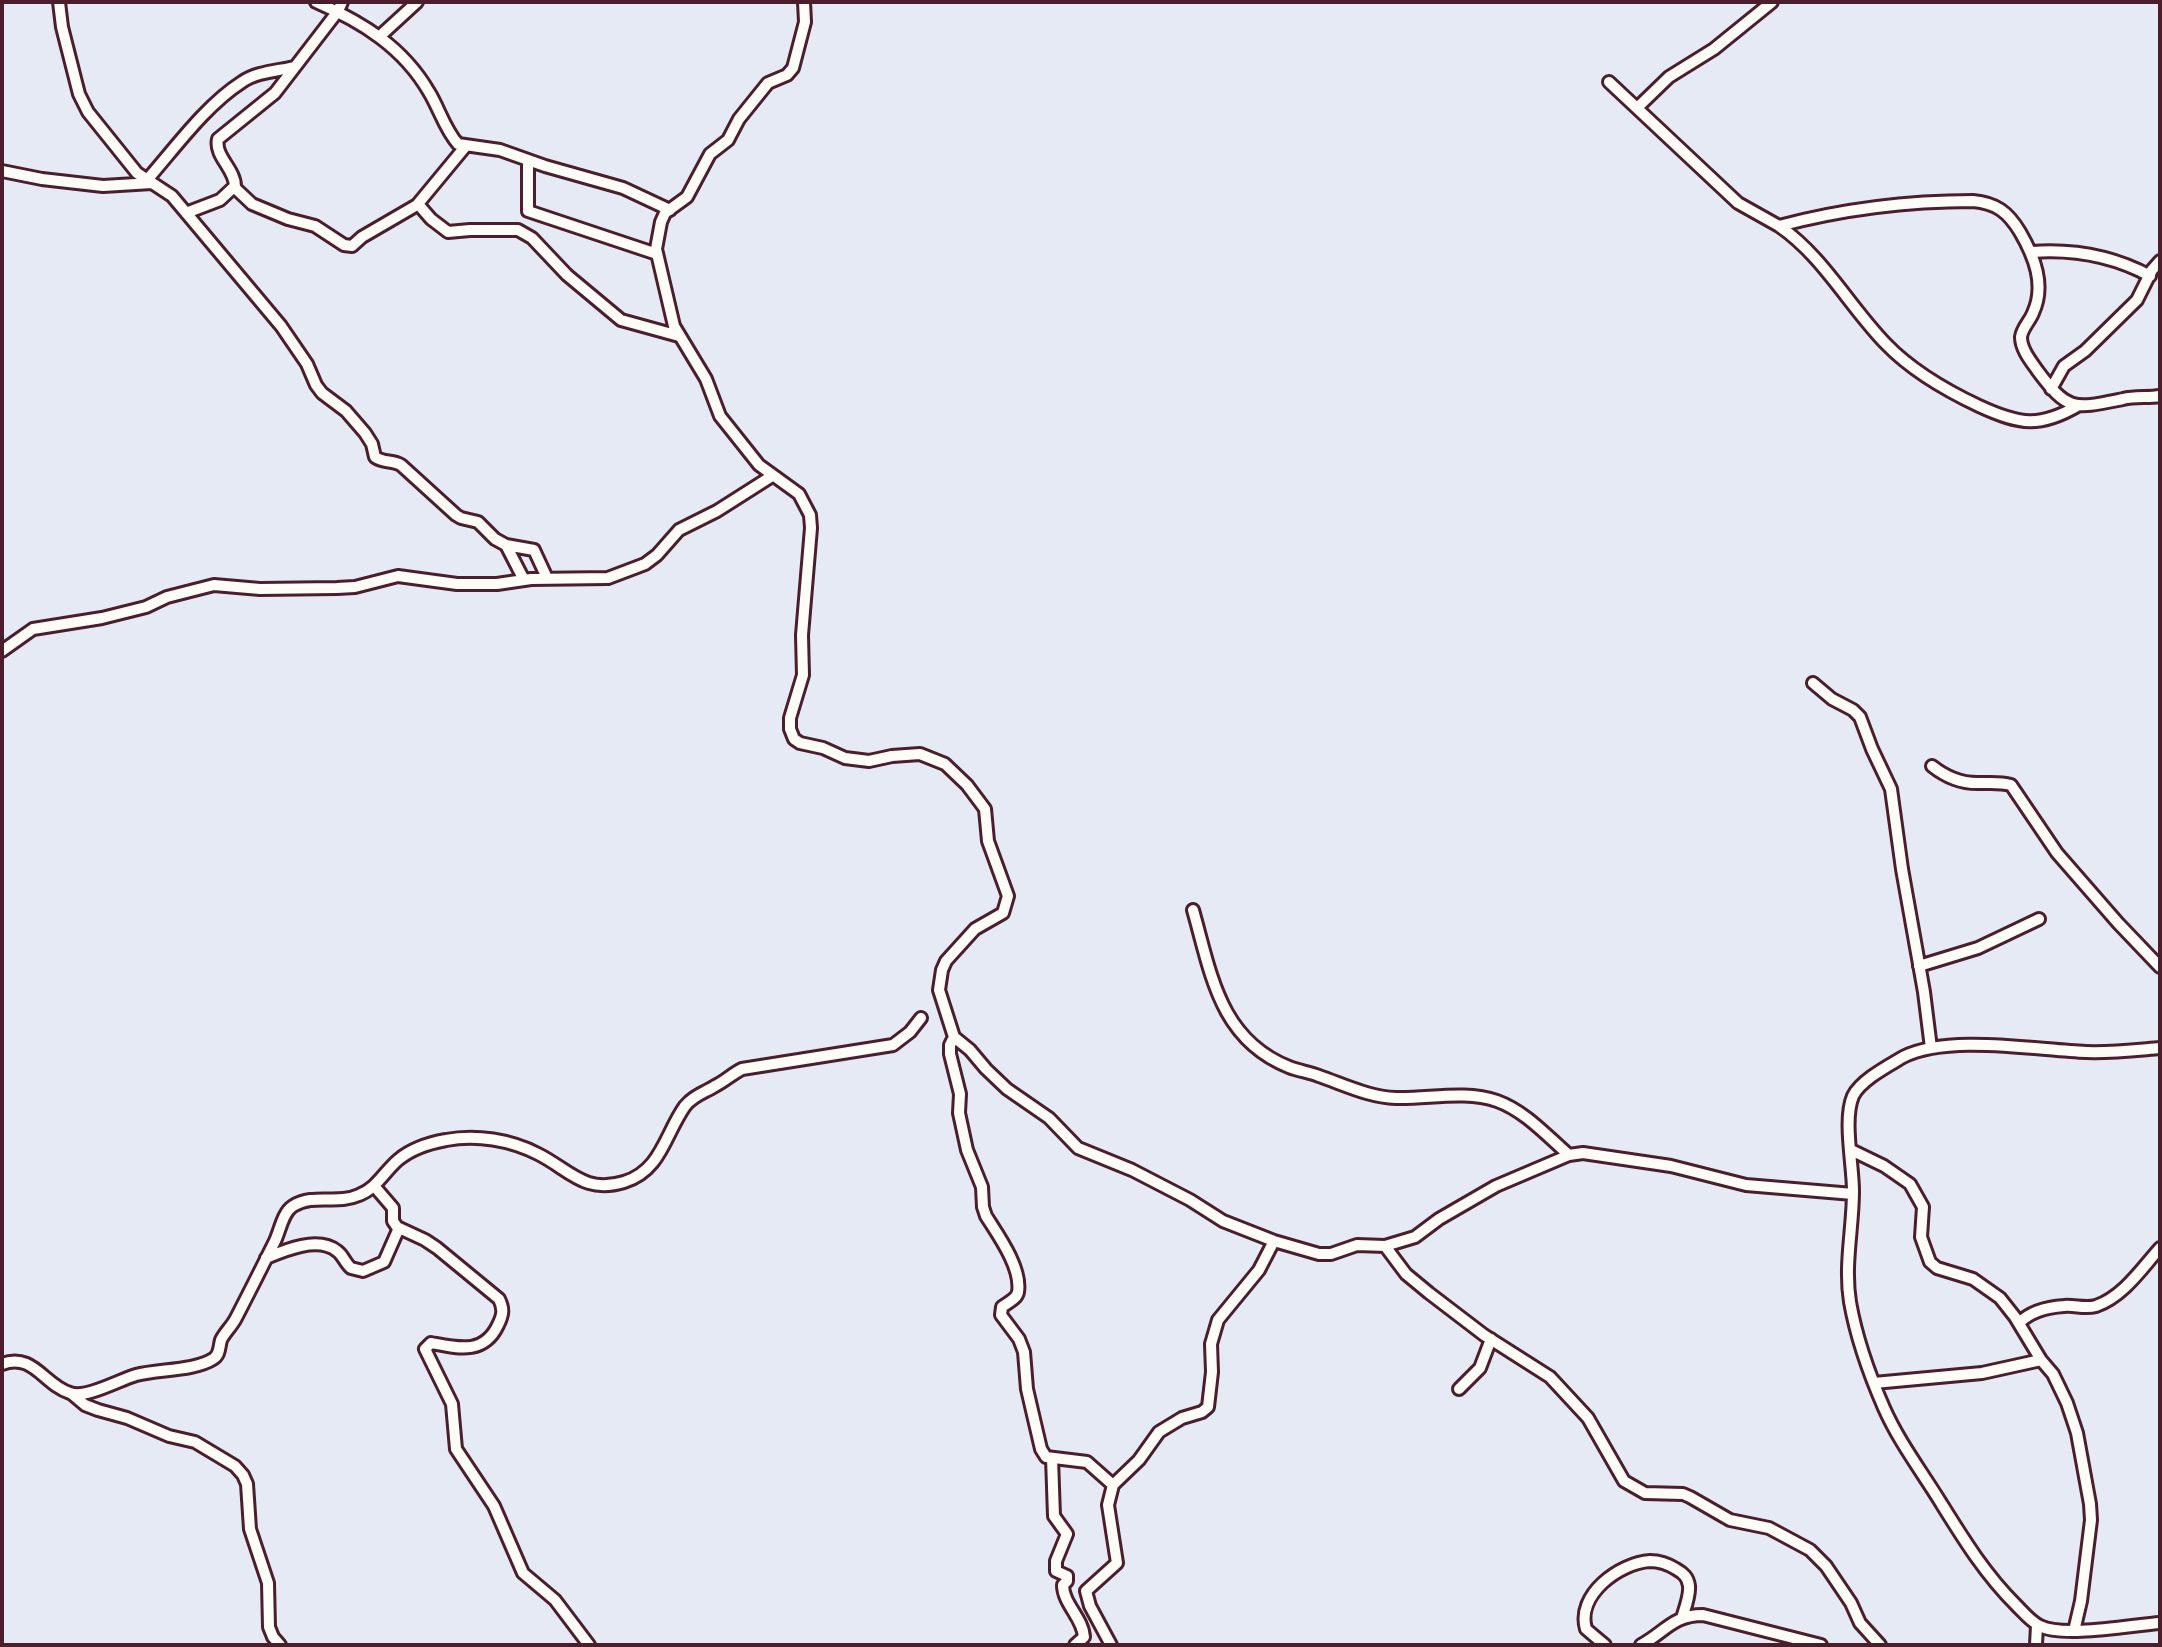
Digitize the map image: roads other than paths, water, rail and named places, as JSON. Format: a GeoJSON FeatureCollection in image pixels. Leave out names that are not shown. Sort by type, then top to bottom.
{"type":"FeatureCollection","features":[{"type":"Feature","properties":{"kind":"street"},"geometry":{"type":"LineString","coordinates":[[59,2],[62,27],[83,102],[137,173],[172,196],[281,326],[322,393],[346,411],[365,433],[372,444],[375,457],[401,465],[461,519],[478,522],[495,539],[506,545],[534,550],[547,578]]}},
{"type":"Feature","properties":{"kind":"street"},"geometry":{"type":"LineString","coordinates":[[316,2],[340,7],[404,56],[428,89],[458,144],[500,150],[545,166],[624,188],[670,210]]}},
{"type":"Feature","properties":{"kind":"street"},"geometry":{"type":"LineString","coordinates":[[380,36],[417,2]]}},
{"type":"Feature","properties":{"kind":"street"},"geometry":{"type":"LineString","coordinates":[[804,2],[805,22],[793,68],[787,75],[768,83],[739,119],[728,140],[709,154],[687,197],[670,210],[661,222],[657,237],[657,254],[671,315],[679,336],[706,379],[723,420],[741,439],[752,457],[772,476],[799,494],[807,506],[811,523],[802,635],[803,675],[790,718],[794,739],[845,758],[869,761],[920,754],[933,758],[957,775],[980,799],[985,809],[988,841],[1008,896],[1007,904],[1003,913],[968,935],[960,948],[946,961],[942,971],[939,990],[954,1037],[1007,1088],[1049,1118],[1079,1148],[1132,1170],[1190,1200],[1223,1221],[1274,1241],[1319,1254],[1331,1254],[1356,1245],[1385,1246],[1405,1242],[1488,1190],[1570,1155],[1583,1153],[1671,1166],[1727,1181],[1763,1187],[1853,1194]]}},
{"type":"Feature","properties":{"kind":"street"},"geometry":{"type":"LineString","coordinates":[[1638,107],[1669,78],[1714,49],[1772,2]]}},
{"type":"Feature","properties":{"kind":"street"},"geometry":{"type":"LineString","coordinates":[[340,7],[275,93],[218,139],[217,147],[234,177],[234,187],[252,204],[288,219],[315,226],[349,247],[418,204],[465,147]]}},
{"type":"Feature","properties":{"kind":"street"},"geometry":{"type":"LineString","coordinates":[[2,171],[32,178],[100,185],[149,181],[209,111],[243,81],[294,67]]}},
{"type":"Feature","properties":{"kind":"street"},"geometry":{"type":"LineString","coordinates":[[1609,82],[1738,203],[1795,237],[1895,353],[1944,388],[1987,410],[2025,421],[2051,420],[2079,405]]}},
{"type":"Feature","properties":{"kind":"street"},"geometry":{"type":"LineString","coordinates":[[528,159],[528,211],[657,254]]}},
{"type":"Feature","properties":{"kind":"street"},"geometry":{"type":"LineString","coordinates":[[186,214],[220,200],[234,187]]}},
{"type":"Feature","properties":{"kind":"street"},"geometry":{"type":"LineString","coordinates":[[1779,226],[1866,207],[1948,201],[1988,202],[2002,210],[2015,223],[2032,252],[2038,292],[2034,312],[2022,332],[2021,340],[2028,357],[2051,389],[2066,402],[2079,405],[2160,396]]}},
{"type":"Feature","properties":{"kind":"street"},"geometry":{"type":"LineString","coordinates":[[418,204],[448,232],[518,230],[532,239],[566,275],[621,320],[679,336]]}},
{"type":"Feature","properties":{"kind":"street"},"geometry":{"type":"LineString","coordinates":[[2032,252],[2074,251],[2120,262],[2150,276]]}},
{"type":"Feature","properties":{"kind":"street"},"geometry":{"type":"LineString","coordinates":[[2051,389],[2063,368],[2085,351],[2137,300],[2160,261]]}},
{"type":"Feature","properties":{"kind":"street"},"geometry":{"type":"LineString","coordinates":[[2,650],[33,629],[102,618],[146,607],[167,597],[214,584],[260,589],[337,588],[355,587],[398,576],[457,584],[497,584],[547,578],[608,578],[645,564],[657,555],[679,530],[717,511],[772,476]]}},
{"type":"Feature","properties":{"kind":"street"},"geometry":{"type":"LineString","coordinates":[[506,545],[524,580]]}},
{"type":"Feature","properties":{"kind":"street"},"geometry":{"type":"LineString","coordinates":[[1812,683],[1832,699],[1853,710],[1860,718],[1872,749],[1888,778],[1931,1048]]}},
{"type":"Feature","properties":{"kind":"street"},"geometry":{"type":"LineString","coordinates":[[1932,766],[1947,778],[1963,782],[2011,785],[2057,853],[2160,967]]}},
{"type":"Feature","properties":{"kind":"street"},"geometry":{"type":"LineString","coordinates":[[1193,910],[1210,974],[1228,1017],[1240,1034],[1265,1053],[1287,1066],[1373,1095],[1406,1098],[1470,1096],[1493,1100],[1524,1116],[1570,1155]]}},
{"type":"Feature","properties":{"kind":"street"},"geometry":{"type":"LineString","coordinates":[[1919,966],[1978,948],[2039,919]]}},
{"type":"Feature","properties":{"kind":"street"},"geometry":{"type":"LineString","coordinates":[[72,1394],[84,1393],[142,1373],[189,1367],[213,1359],[219,1353],[222,1340],[236,1320],[246,1296],[256,1283],[290,1208],[303,1201],[319,1198],[335,1200],[357,1197],[376,1186],[399,1159],[418,1147],[449,1139],[467,1138],[509,1142],[540,1155],[581,1182],[605,1186],[627,1182],[641,1175],[657,1160],[673,1126],[695,1096],[732,1073],[742,1069],[893,1045],[910,1032],[920,1018]]}},
{"type":"Feature","properties":{"kind":"street"},"geometry":{"type":"LineString","coordinates":[[954,1037],[950,1045],[951,1063],[960,1094],[959,1113],[967,1150],[982,1187],[986,1216],[1015,1270],[1018,1292],[1015,1298],[1002,1307],[1001,1315],[1019,1339],[1024,1352],[1027,1389],[1038,1439],[1046,1457],[1087,1462],[1113,1485]]}},
{"type":"Feature","properties":{"kind":"street"},"geometry":{"type":"LineString","coordinates":[[2160,1048],[2097,1052],[1960,1046],[1931,1048],[1902,1058],[1858,1089],[1851,1106],[1849,1136],[1853,1194],[1848,1255],[1850,1302],[1874,1383],[1903,1446],[1966,1545],[1994,1582],[2036,1625],[2048,1630],[2074,1631],[2160,1623]]}},
{"type":"Feature","properties":{"kind":"street"},"geometry":{"type":"LineString","coordinates":[[1851,1150],[1900,1175],[1916,1191],[1923,1207],[1922,1243],[1930,1262],[1937,1268],[1973,1279],[1994,1292],[2008,1306],[2040,1360],[2053,1374],[2074,1421],[2090,1504],[2090,1530],[2081,1601],[2074,1631]]}},
{"type":"Feature","properties":{"kind":"street"},"geometry":{"type":"LineString","coordinates":[[376,1186],[393,1208],[393,1222],[399,1228],[437,1248],[499,1299],[503,1312],[495,1331],[482,1345],[465,1348],[431,1343],[425,1349],[452,1404],[456,1449],[494,1506],[523,1573],[555,1600],[589,1645]]}},
{"type":"Feature","properties":{"kind":"street"},"geometry":{"type":"LineString","coordinates":[[266,1258],[291,1248],[322,1245],[335,1249],[351,1268],[363,1270],[384,1262],[399,1228]]}},
{"type":"Feature","properties":{"kind":"street"},"geometry":{"type":"LineString","coordinates":[[1111,1645],[1090,1605],[1086,1591],[1117,1563],[1108,1506],[1113,1485],[1139,1460],[1159,1432],[1208,1407],[1212,1372],[1211,1344],[1218,1320],[1259,1270],[1274,1241]]}},
{"type":"Feature","properties":{"kind":"street"},"geometry":{"type":"LineString","coordinates":[[1385,1246],[1406,1274],[1490,1339],[1550,1377],[1588,1418],[1624,1481],[1635,1489],[1654,1495],[1683,1494],[1730,1520],[1777,1531],[1816,1554],[1849,1599],[1860,1623],[1880,1645]]}},
{"type":"Feature","properties":{"kind":"street"},"geometry":{"type":"LineString","coordinates":[[2019,1323],[2025,1317],[2053,1308],[2088,1308],[2112,1298],[2138,1274],[2160,1248]]}},
{"type":"Feature","properties":{"kind":"street"},"geometry":{"type":"LineString","coordinates":[[1459,1389],[1480,1368],[1490,1339]]}},
{"type":"Feature","properties":{"kind":"street"},"geometry":{"type":"LineString","coordinates":[[1874,1383],[1982,1373],[2040,1360]]}},
{"type":"Feature","properties":{"kind":"street"},"geometry":{"type":"LineString","coordinates":[[2,1364],[12,1361],[30,1364],[85,1405],[127,1418],[169,1436],[195,1442],[234,1466],[243,1475],[247,1484],[250,1529],[268,1583],[269,1627],[280,1645]]}},
{"type":"Feature","properties":{"kind":"street"},"geometry":{"type":"LineString","coordinates":[[1052,1458],[1054,1516],[1067,1534],[1056,1561],[1056,1571],[1068,1576],[1068,1581],[1063,1585],[1064,1594],[1082,1623],[1084,1634],[1075,1645]]}},
{"type":"Feature","properties":{"kind":"street"},"geometry":{"type":"LineString","coordinates":[[1605,1645],[1586,1629],[1584,1611],[1592,1595],[1627,1567],[1652,1561],[1667,1564],[1681,1572],[1687,1578],[1689,1587],[1682,1618]]}},
{"type":"Feature","properties":{"kind":"street"},"geometry":{"type":"LineString","coordinates":[[1641,1645],[1682,1618],[1703,1615],[1821,1645]]}},
{"type":"Feature","properties":{"kind":"street"},"geometry":{"type":"LineString","coordinates":[[2036,1625],[2036,1645]]}}]}
